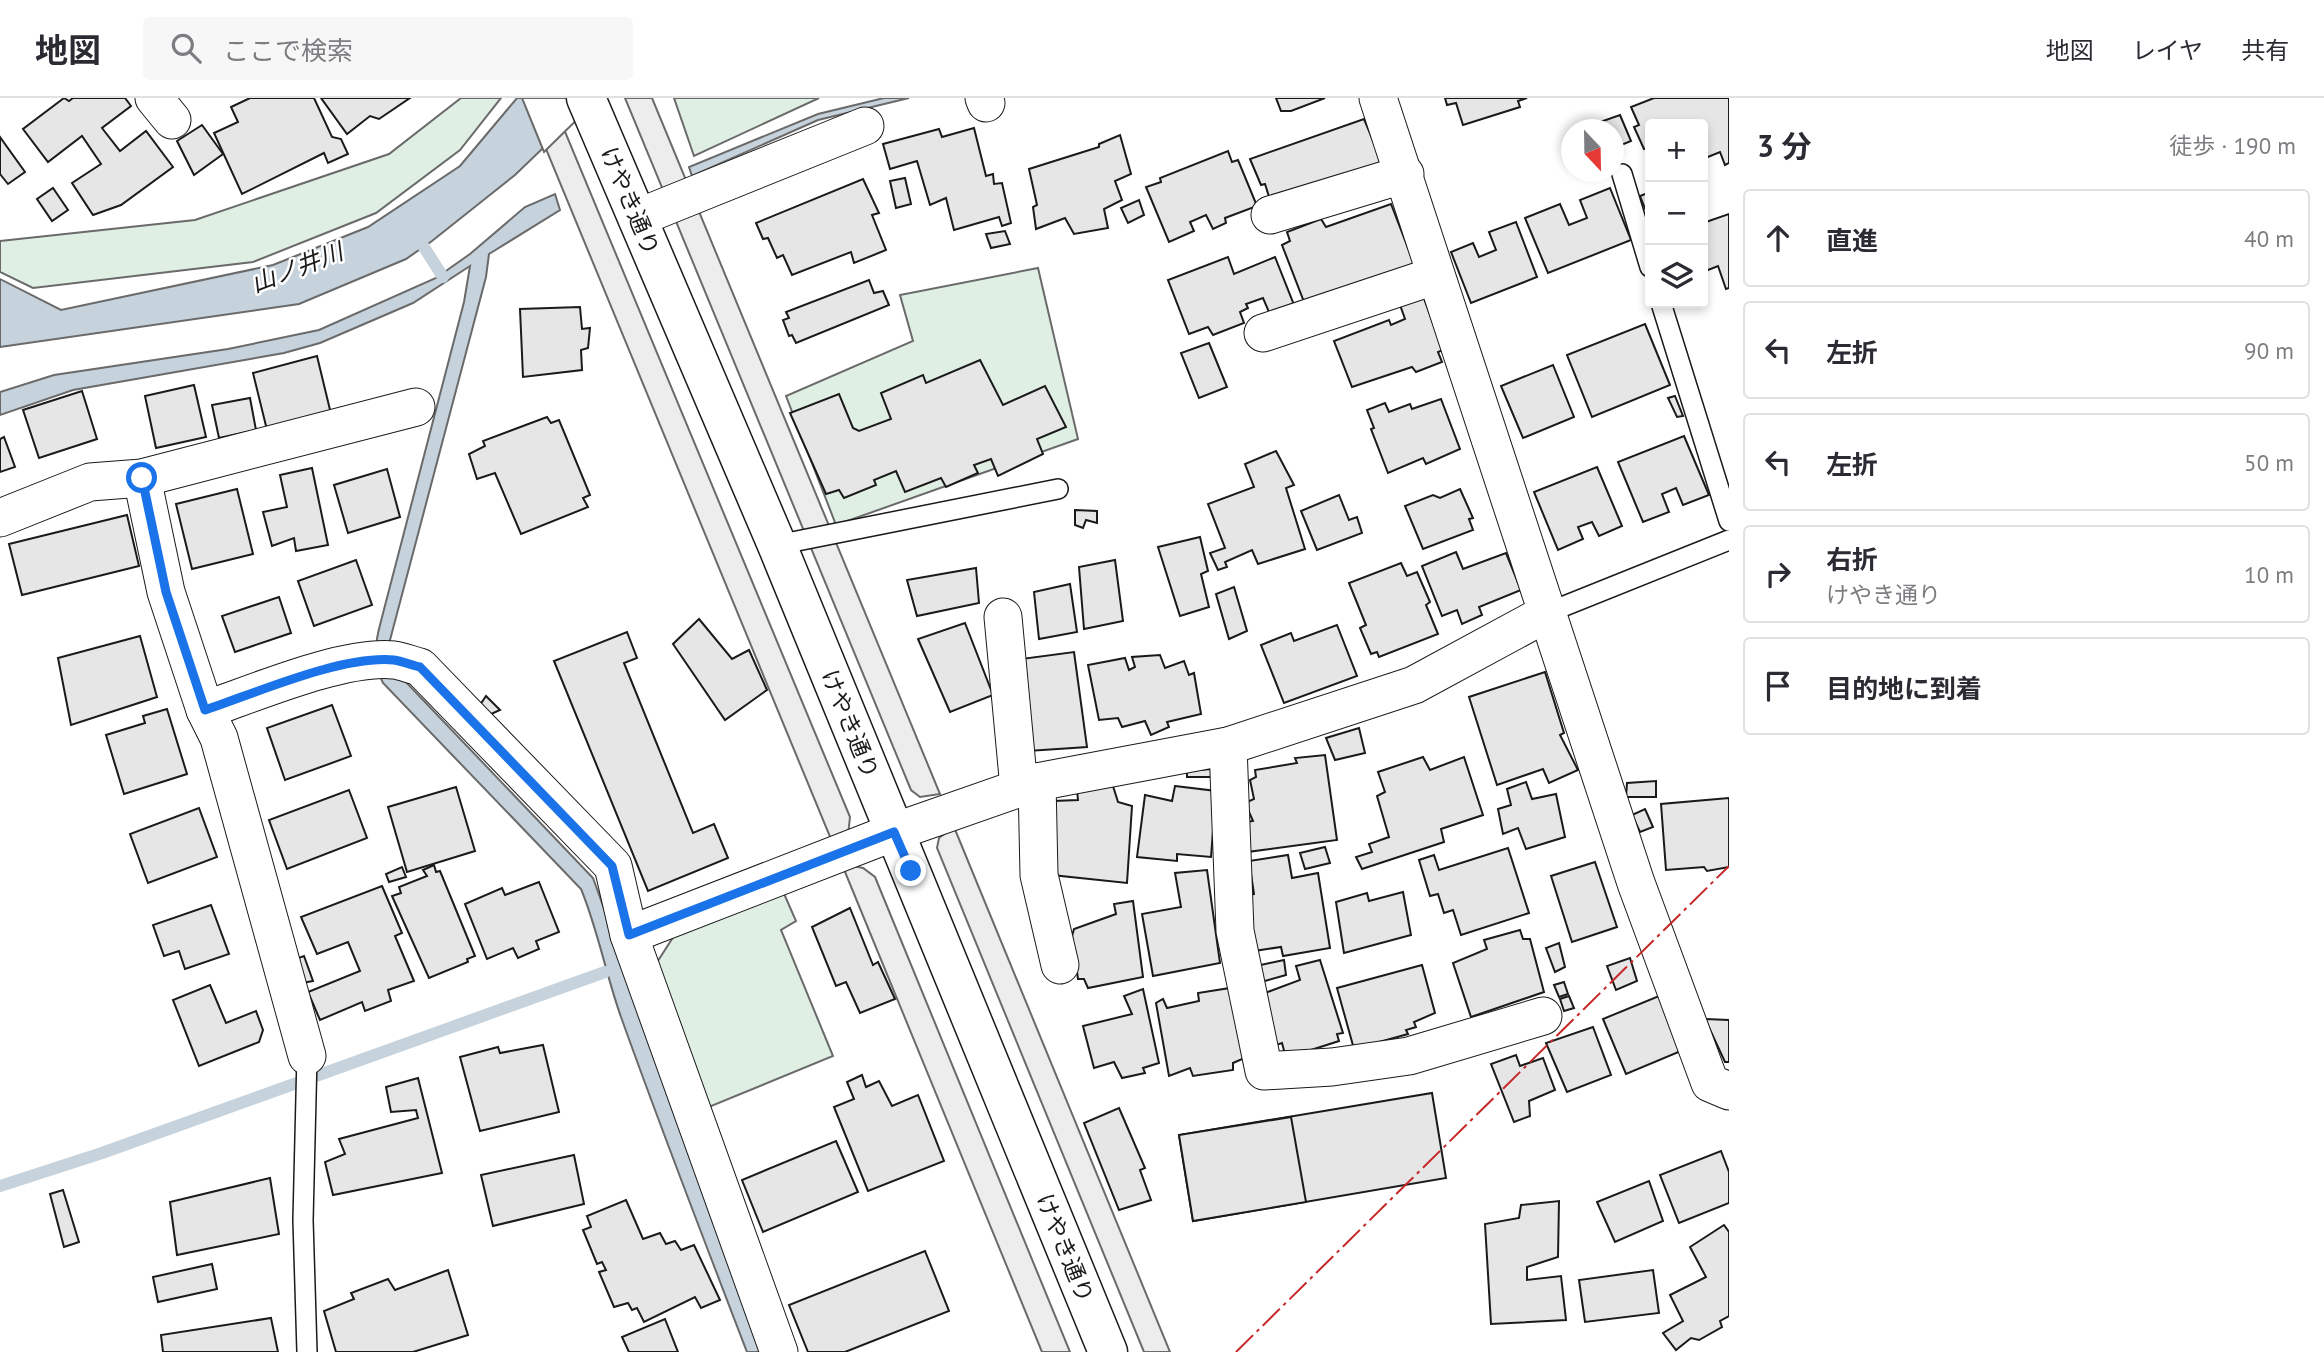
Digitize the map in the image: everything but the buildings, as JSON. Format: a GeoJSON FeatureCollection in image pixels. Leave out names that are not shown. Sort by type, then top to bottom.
{"type":"FeatureCollection","features":[{"type":"Feature","properties":{"kind":"street"},"geometry":{"type":"LineString","coordinates":[[1378,98],[1405,174],[1434,276],[1636,883],[1710,1083],[1729,1091]]}},
{"type":"Feature","properties":{"kind":"street","name":"けやき通り"},"geometry":{"type":"LineString","coordinates":[[593,114],[777,545],[1108,1352]]}},
{"type":"Feature","properties":{"kind":"street"},"geometry":{"type":"LineString","coordinates":[[637,218],[865,126]]}},
{"type":"Feature","properties":{"kind":"street"},"geometry":{"type":"LineString","coordinates":[[1270,215],[1405,174]]}},
{"type":"Feature","properties":{"kind":"street"},"geometry":{"type":"LineString","coordinates":[[1263,333],[1434,276]]}},
{"type":"Feature","properties":{"kind":"street"},"geometry":{"type":"LineString","coordinates":[[0,517],[90,482],[142,478],[416,407]]}},
{"type":"Feature","properties":{"kind":"street"},"geometry":{"type":"LineString","coordinates":[[142,478],[166,592],[205,710],[219,738],[307,1056]]}},
{"type":"Feature","properties":{"kind":"street"},"geometry":{"type":"LineString","coordinates":[[629,935],[894,832],[1028,785],[1228,746],[1414,685],[1547,613]]}},
{"type":"Feature","properties":{"kind":"street"},"geometry":{"type":"LineString","coordinates":[[1003,617],[1039,875],[1060,965]]}},
{"type":"Feature","properties":{"kind":"street"},"geometry":{"type":"LineString","coordinates":[[205,710],[318,672],[382,660],[420,667],[612,866],[629,935],[779,1352]]}},
{"type":"Feature","properties":{"kind":"street"},"geometry":{"type":"LineString","coordinates":[[1228,746],[1235,931],[1264,1071],[1332,1067],[1409,1056],[1543,1016]]}},
{"type":"Feature","properties":{"kind":"lane"},"geometry":{"type":"LineString","coordinates":[[1624,181],[1645,250]]}},
{"type":"Feature","properties":{"kind":"lane"},"geometry":{"type":"LineString","coordinates":[[1663,308],[1729,520]]}},
{"type":"Feature","properties":{"kind":"lane"},"geometry":{"type":"LineString","coordinates":[[777,545],[1058,489]]}},
{"type":"Feature","properties":{"kind":"lane"},"geometry":{"type":"LineString","coordinates":[[1547,613],[1729,540]]}},
{"type":"Feature","properties":{"kind":"lane"},"geometry":{"type":"LineString","coordinates":[[307,1056],[303,1220],[307,1352]]}},
{"type":"Feature","properties":{"kind":"green space"},"geometry":{"type":"Polygon","coordinates":[[[461,98],[501,98],[460,150],[376,213],[253,262],[33,288],[0,272],[0,241],[195,220],[389,154],[461,98]]]}},
{"type":"Feature","properties":{"kind":"green space"},"geometry":{"type":"Polygon","coordinates":[[[674,98],[819,98],[694,156],[674,98]]]}},
{"type":"Feature","properties":{"kind":"green space"},"geometry":{"type":"Polygon","coordinates":[[[1038,268],[1078,439],[836,525],[786,396],[913,341],[900,295],[1038,268]]]}},
{"type":"Feature","properties":{"kind":"green space"},"geometry":{"type":"Polygon","coordinates":[[[782,889],[796,921],[781,930],[833,1056],[704,1109],[654,967],[681,925],[782,889]]]}},
{"type":"Feature","properties":{"kind":"shaded area"},"geometry":{"type":"Polygon","coordinates":[[[525,98],[551,98],[850,817],[848,835],[833,844],[525,98]]]}},
{"type":"Feature","properties":{"kind":"shaded area"},"geometry":{"type":"Polygon","coordinates":[[[625,98],[652,98],[940,794],[920,797],[911,790],[625,98]]]}},
{"type":"Feature","properties":{"kind":"shaded area"},"geometry":{"type":"Polygon","coordinates":[[[954,827],[1170,1352],[1144,1352],[937,848],[939,838],[954,827]]]}},
{"type":"Feature","properties":{"kind":"shaded area"},"geometry":{"type":"Polygon","coordinates":[[[843,867],[863,868],[875,877],[1070,1352],[1042,1352],[843,867]]]}},
{"type":"Feature","properties":{"kind":"water","name":"山ノ井川"},"geometry":{"type":"Polygon","coordinates":[[[517,98],[595,98],[515,175],[406,259],[299,304],[0,347],[0,279],[61,310],[273,265],[368,227],[460,166],[517,98]]]}},
{"type":"Feature","properties":{"kind":"water"},"geometry":{"type":"Polygon","coordinates":[[[884,98],[909,98],[818,120],[692,176],[689,167],[818,114],[884,98]]]}},
{"type":"Feature","properties":{"kind":"water"},"geometry":{"type":"Polygon","coordinates":[[[555,194],[560,210],[489,254],[486,277],[390,640],[391,659],[401,677],[593,878],[764,1352],[747,1352],[621,1017],[581,889],[383,683],[377,668],[376,645],[379,629],[464,302],[470,266],[413,303],[320,343],[284,353],[73,390],[0,415],[0,392],[54,375],[228,349],[319,330],[436,278],[470,254],[525,207],[555,194]]]}},
{"type":"Feature","properties":{"kind":"pier"},"geometry":{"type":"Polygon","coordinates":[[[522,98],[599,98],[544,152],[522,98]]]}},
{"type":"Feature","properties":{"kind":"waterway"},"geometry":{"type":"LineString","coordinates":[[415,233],[443,277]]}},
{"type":"Feature","properties":{"kind":"waterway"},"geometry":{"type":"LineString","coordinates":[[0,1186],[102,1153],[605,972]]}},
{"type":"Feature","properties":{"kind":"power"},"geometry":{"type":"LineString","coordinates":[[1236,1352],[1729,866]]}},
{"type":"Feature","properties":{"kind":"route"},"geometry":{"type":"LineString","coordinates":[[142,478],[166,592],[205,710],[318,672],[368,660],[395,660],[420,667],[612,866],[629,935],[894,832],[911,871]]}}]}
